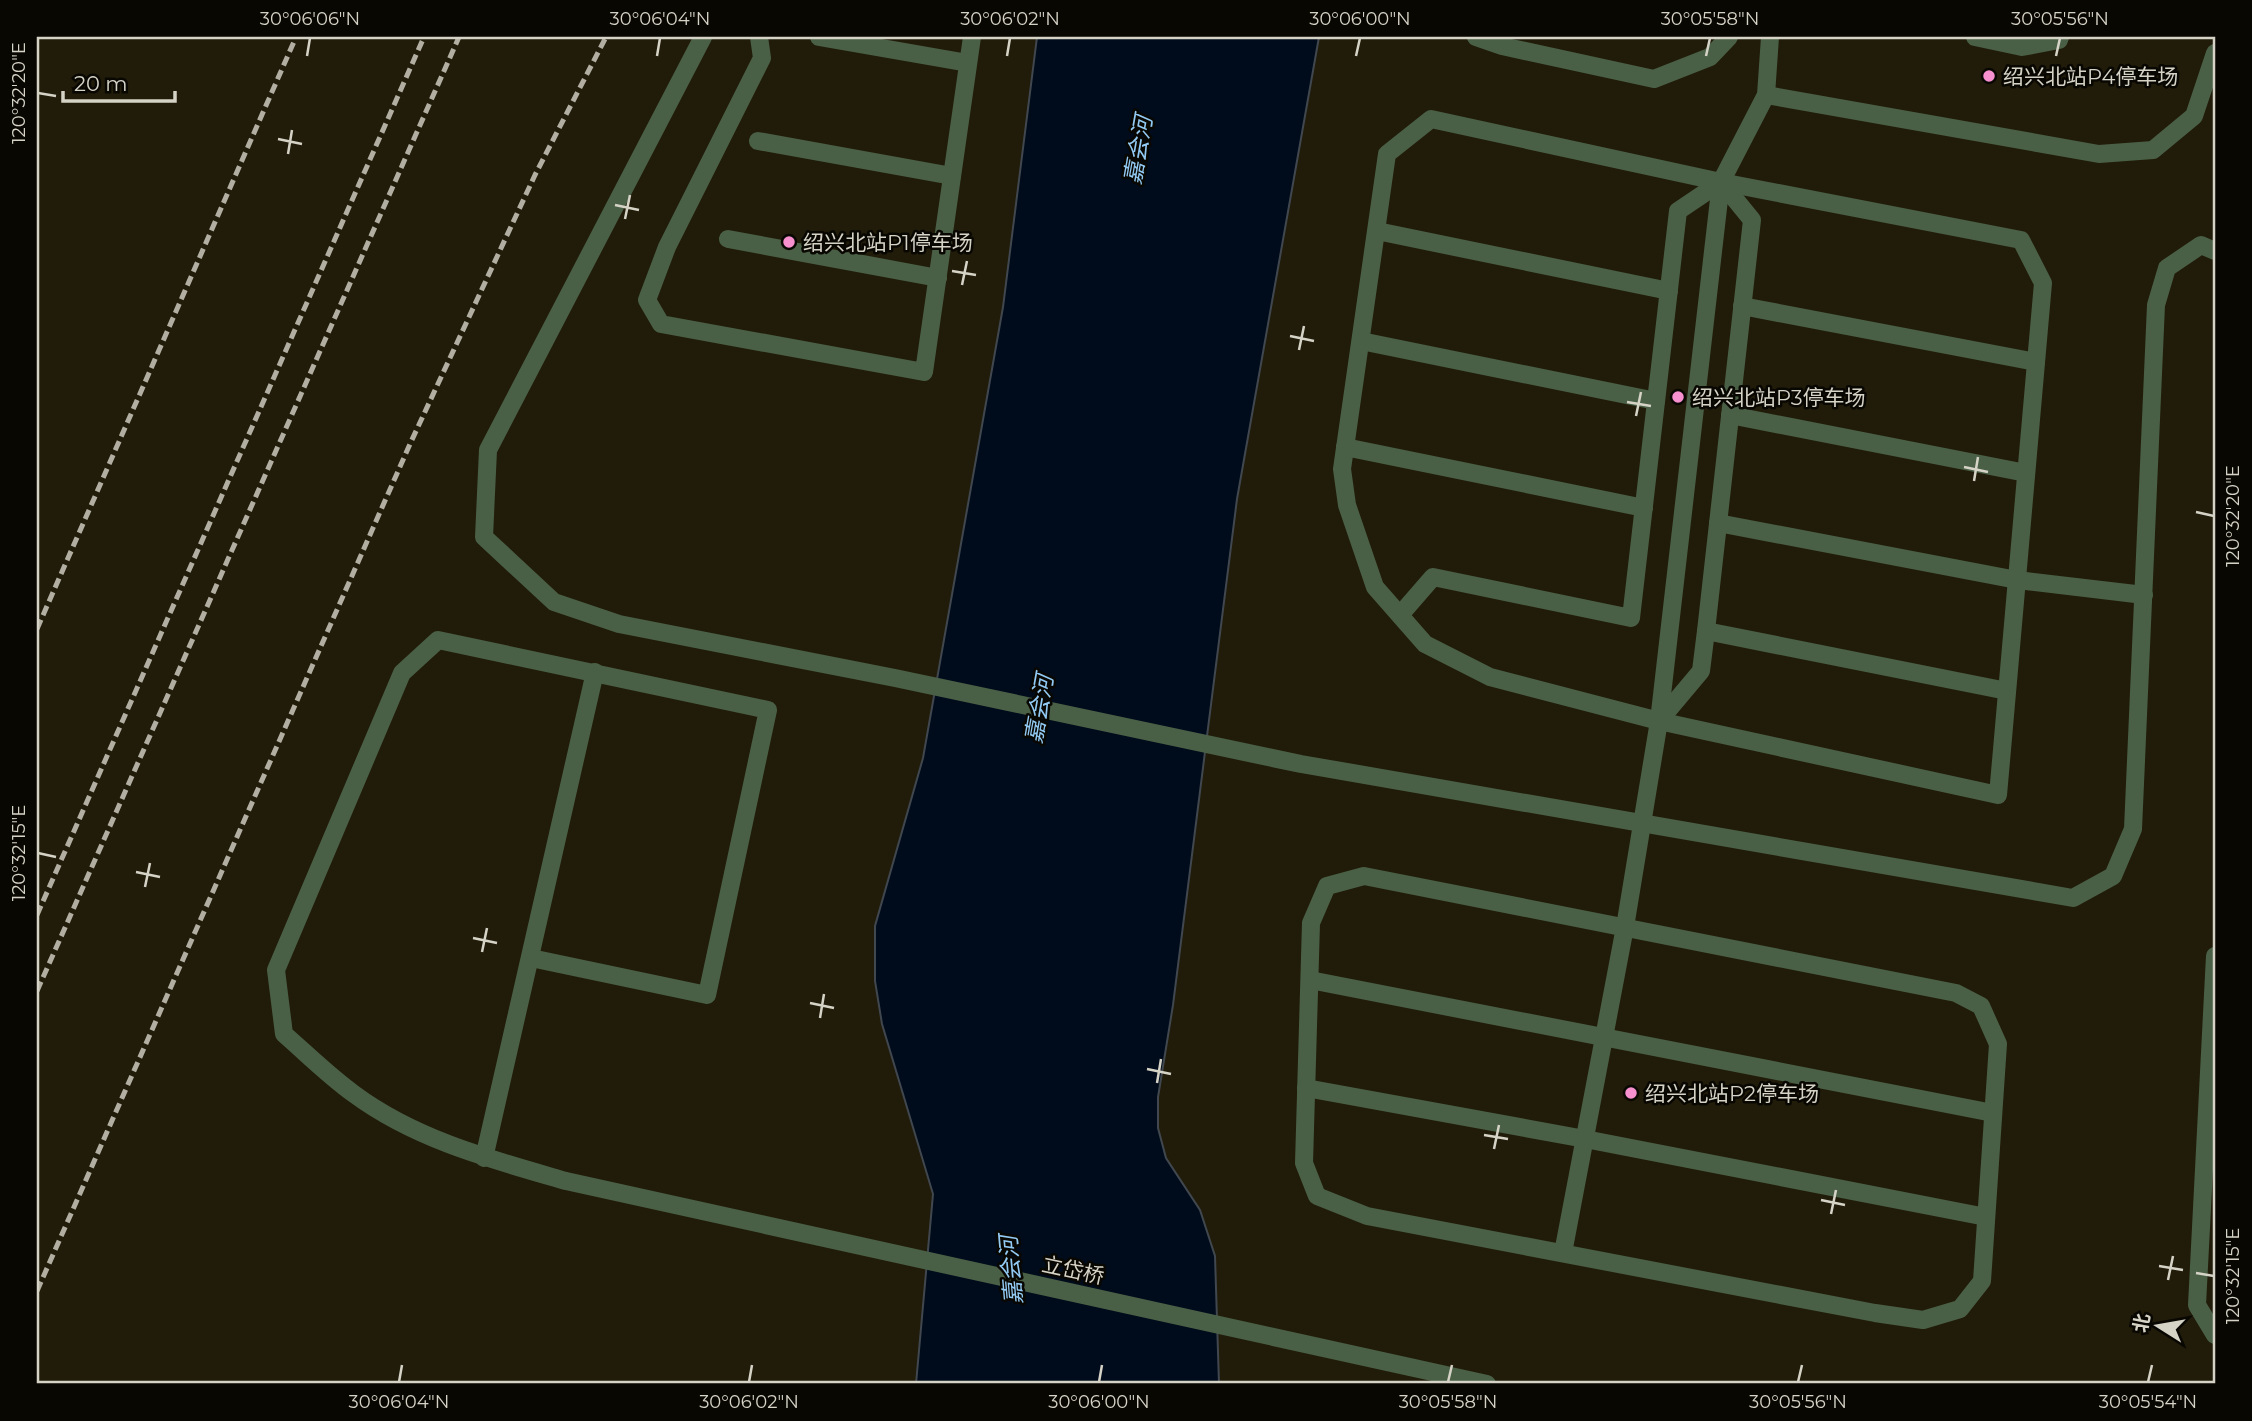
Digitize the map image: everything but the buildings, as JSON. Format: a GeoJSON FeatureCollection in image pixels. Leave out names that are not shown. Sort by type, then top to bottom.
{"type":"FeatureCollection","features":[{"type":"Feature","properties":{"kind":"lane"},"geometry":{"type":"LineString","coordinates":[[704,37],[488,450],[484,537],[554,602],[619,624],[895,678],[1301,764],[2073,898],[2113,876],[2133,829],[2156,305],[2167,268],[2202,245],[2215,251]]}},
{"type":"Feature","properties":{"kind":"lane"},"geometry":{"type":"LineString","coordinates":[[759,37],[762,58],[667,247],[647,300],[661,324],[924,372],[972,37]]}},
{"type":"Feature","properties":{"kind":"lane"},"geometry":{"type":"LineString","coordinates":[[820,37],[968,63]]}},
{"type":"Feature","properties":{"kind":"lane"},"geometry":{"type":"LineString","coordinates":[[1476,37],[1502,47],[1654,79],[1710,57],[1729,37]]}},
{"type":"Feature","properties":{"kind":"lane"},"geometry":{"type":"LineString","coordinates":[[1563,1253],[1625,928],[1659,721],[1721,182],[1766,95],[1770,37]]}},
{"type":"Feature","properties":{"kind":"lane"},"geometry":{"type":"LineString","coordinates":[[1975,37],[2022,47],[2059,40],[2060,37]]}},
{"type":"Feature","properties":{"kind":"lane"},"geometry":{"type":"LineString","coordinates":[[1766,95],[2099,154],[2153,150],[2194,116],[2215,53]]}},
{"type":"Feature","properties":{"kind":"lane"},"geometry":{"type":"LineString","coordinates":[[1431,119],[1721,182],[2021,240],[2043,283],[1997,795],[1659,721],[1490,677],[1425,644],[1376,587],[1347,505],[1342,470],[1387,154],[1431,119]]}},
{"type":"Feature","properties":{"kind":"lane"},"geometry":{"type":"LineString","coordinates":[[758,141],[952,176]]}},
{"type":"Feature","properties":{"kind":"lane"},"geometry":{"type":"LineString","coordinates":[[1400,615],[1433,577],[1631,618],[1678,211],[1721,182]]}},
{"type":"Feature","properties":{"kind":"lane"},"geometry":{"type":"LineString","coordinates":[[1659,721],[1701,671],[1706,631],[1752,220],[1721,182]]}},
{"type":"Feature","properties":{"kind":"lane"},"geometry":{"type":"LineString","coordinates":[[1377,231],[1668,291]]}},
{"type":"Feature","properties":{"kind":"lane"},"geometry":{"type":"LineString","coordinates":[[727,239],[938,278]]}},
{"type":"Feature","properties":{"kind":"lane"},"geometry":{"type":"LineString","coordinates":[[1742,306],[2036,362]]}},
{"type":"Feature","properties":{"kind":"lane"},"geometry":{"type":"LineString","coordinates":[[1361,341],[1656,401]]}},
{"type":"Feature","properties":{"kind":"lane"},"geometry":{"type":"LineString","coordinates":[[1730,415],[2026,473]]}},
{"type":"Feature","properties":{"kind":"lane"},"geometry":{"type":"LineString","coordinates":[[1345,447],[1644,508]]}},
{"type":"Feature","properties":{"kind":"lane"},"geometry":{"type":"LineString","coordinates":[[1718,523],[2017,580],[2144,594]]}},
{"type":"Feature","properties":{"kind":"lane"},"geometry":{"type":"LineString","coordinates":[[1706,631],[2007,691]]}},
{"type":"Feature","properties":{"kind":"lane","name":"立岱桥"},"geometry":{"type":"LineString","coordinates":[[595,673],[438,640],[402,673],[276,970],[284,1034],[355,1095],[418,1132],[484,1157],[566,1181],[1487,1384]]}},
{"type":"Feature","properties":{"kind":"lane"},"geometry":{"type":"LineString","coordinates":[[484,1157],[595,673],[768,710],[706,995],[531,958]]}},
{"type":"Feature","properties":{"kind":"lane"},"geometry":{"type":"LineString","coordinates":[[1364,876],[1625,928],[1956,993],[1981,1006],[1998,1044],[1982,1280],[1960,1309],[1923,1320],[1875,1313],[1367,1216],[1317,1196],[1304,1163],[1311,923],[1327,886],[1364,876]]}},
{"type":"Feature","properties":{"kind":"lane"},"geometry":{"type":"LineString","coordinates":[[2215,956],[2197,1305],[2215,1335]]}},
{"type":"Feature","properties":{"kind":"lane"},"geometry":{"type":"LineString","coordinates":[[1310,980],[1993,1113]]}},
{"type":"Feature","properties":{"kind":"lane"},"geometry":{"type":"LineString","coordinates":[[1306,1088],[1986,1217]]}},
{"type":"Feature","properties":{"kind":"water","name":"嘉会河"},"geometry":{"type":"Polygon","coordinates":[[[1037,37],[1319,37],[1237,499],[1173,1005],[1158,1097],[1158,1128],[1166,1158],[1200,1210],[1215,1256],[1219,1384],[916,1384],[933,1194],[882,1024],[875,981],[875,926],[923,758],[1003,307],[1037,37]]]}},
{"type":"Feature","properties":{"kind":"railway"},"geometry":{"type":"LineString","coordinates":[[37,629],[296,37]]}},
{"type":"Feature","properties":{"kind":"railway"},"geometry":{"type":"LineString","coordinates":[[37,915],[424,37]]}},
{"type":"Feature","properties":{"kind":"railway"},"geometry":{"type":"LineString","coordinates":[[37,991],[459,37]]}},
{"type":"Feature","properties":{"kind":"railway"},"geometry":{"type":"LineString","coordinates":[[37,1291],[410,444],[535,175],[606,37]]}},
{"type":"Feature","properties":{"kind":"place","name":"绍兴北站P4停车场"},"geometry":{"type":"Point","coordinates":[1989,76]}},
{"type":"Feature","properties":{"kind":"place","name":"绍兴北站P1停车场"},"geometry":{"type":"Point","coordinates":[789,242]}},
{"type":"Feature","properties":{"kind":"place","name":"绍兴北站P3停车场"},"geometry":{"type":"Point","coordinates":[1678,397]}},
{"type":"Feature","properties":{"kind":"place","name":"绍兴北站P2停车场"},"geometry":{"type":"Point","coordinates":[1631,1093]}}]}
